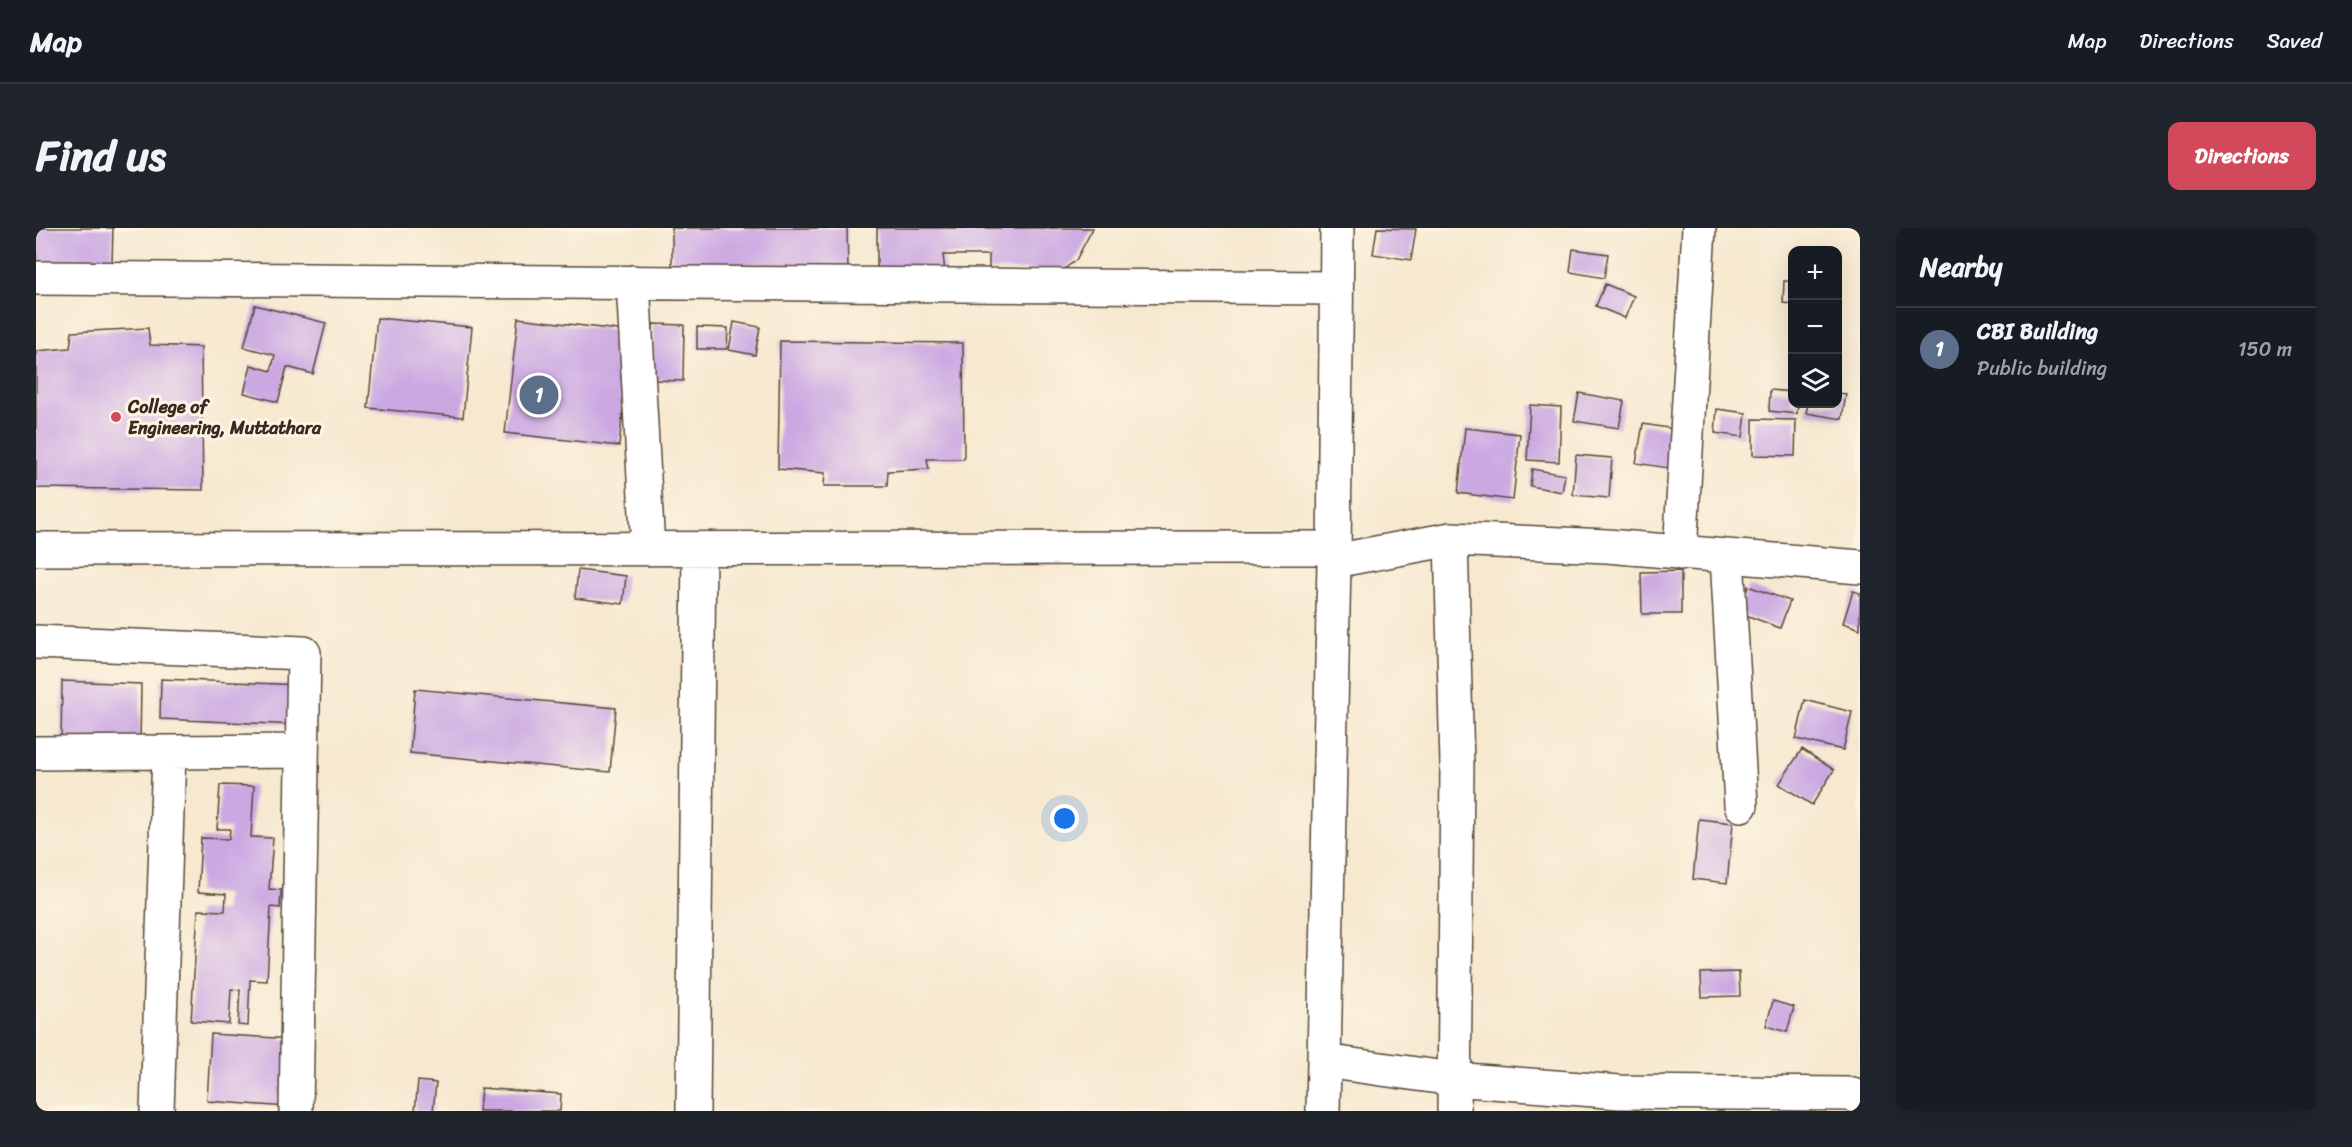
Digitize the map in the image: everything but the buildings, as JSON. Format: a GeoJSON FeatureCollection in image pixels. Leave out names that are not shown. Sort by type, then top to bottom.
{"type":"FeatureCollection","features":[{"type":"Feature","properties":{"kind":"street"},"geometry":{"type":"LineString","coordinates":[[1323,1111],[1334,554],[1337,228]]}},
{"type":"Feature","properties":{"kind":"street"},"geometry":{"type":"LineString","coordinates":[[1680,553],[1700,228]]}},
{"type":"Feature","properties":{"kind":"street"},"geometry":{"type":"LineString","coordinates":[[36,278],[1336,288]]}},
{"type":"Feature","properties":{"kind":"street"},"geometry":{"type":"LineString","coordinates":[[633,282],[648,549]]}},
{"type":"Feature","properties":{"kind":"street"},"geometry":{"type":"LineString","coordinates":[[1451,539],[1457,765],[1454,1111]]}},
{"type":"Feature","properties":{"kind":"street"},"geometry":{"type":"LineString","coordinates":[[36,549],[699,549],[1334,554],[1451,539],[1607,546],[1860,567]]}},
{"type":"Feature","properties":{"kind":"street"},"geometry":{"type":"LineString","coordinates":[[693,1111],[699,549]]}},
{"type":"Feature","properties":{"kind":"street"},"geometry":{"type":"LineString","coordinates":[[1727,557],[1741,805]]}},
{"type":"Feature","properties":{"kind":"street"},"geometry":{"type":"LineString","coordinates":[[36,642],[304,653],[296,1111]]}},
{"type":"Feature","properties":{"kind":"street"},"geometry":{"type":"LineString","coordinates":[[36,753],[301,751]]}},
{"type":"Feature","properties":{"kind":"street"},"geometry":{"type":"LineString","coordinates":[[157,1111],[170,752]]}},
{"type":"Feature","properties":{"kind":"street"},"geometry":{"type":"LineString","coordinates":[[1324,1060],[1453,1079],[1713,1102],[1848,1095],[1860,1097]]}},
{"type":"Feature","properties":{"kind":"place","name":"CBI Building"},"geometry":{"type":"Point","coordinates":[539,395]}},
{"type":"Feature","properties":{"kind":"place","name":"College of Engineering, Muttathara"},"geometry":{"type":"Point","coordinates":[116,417]}}]}
